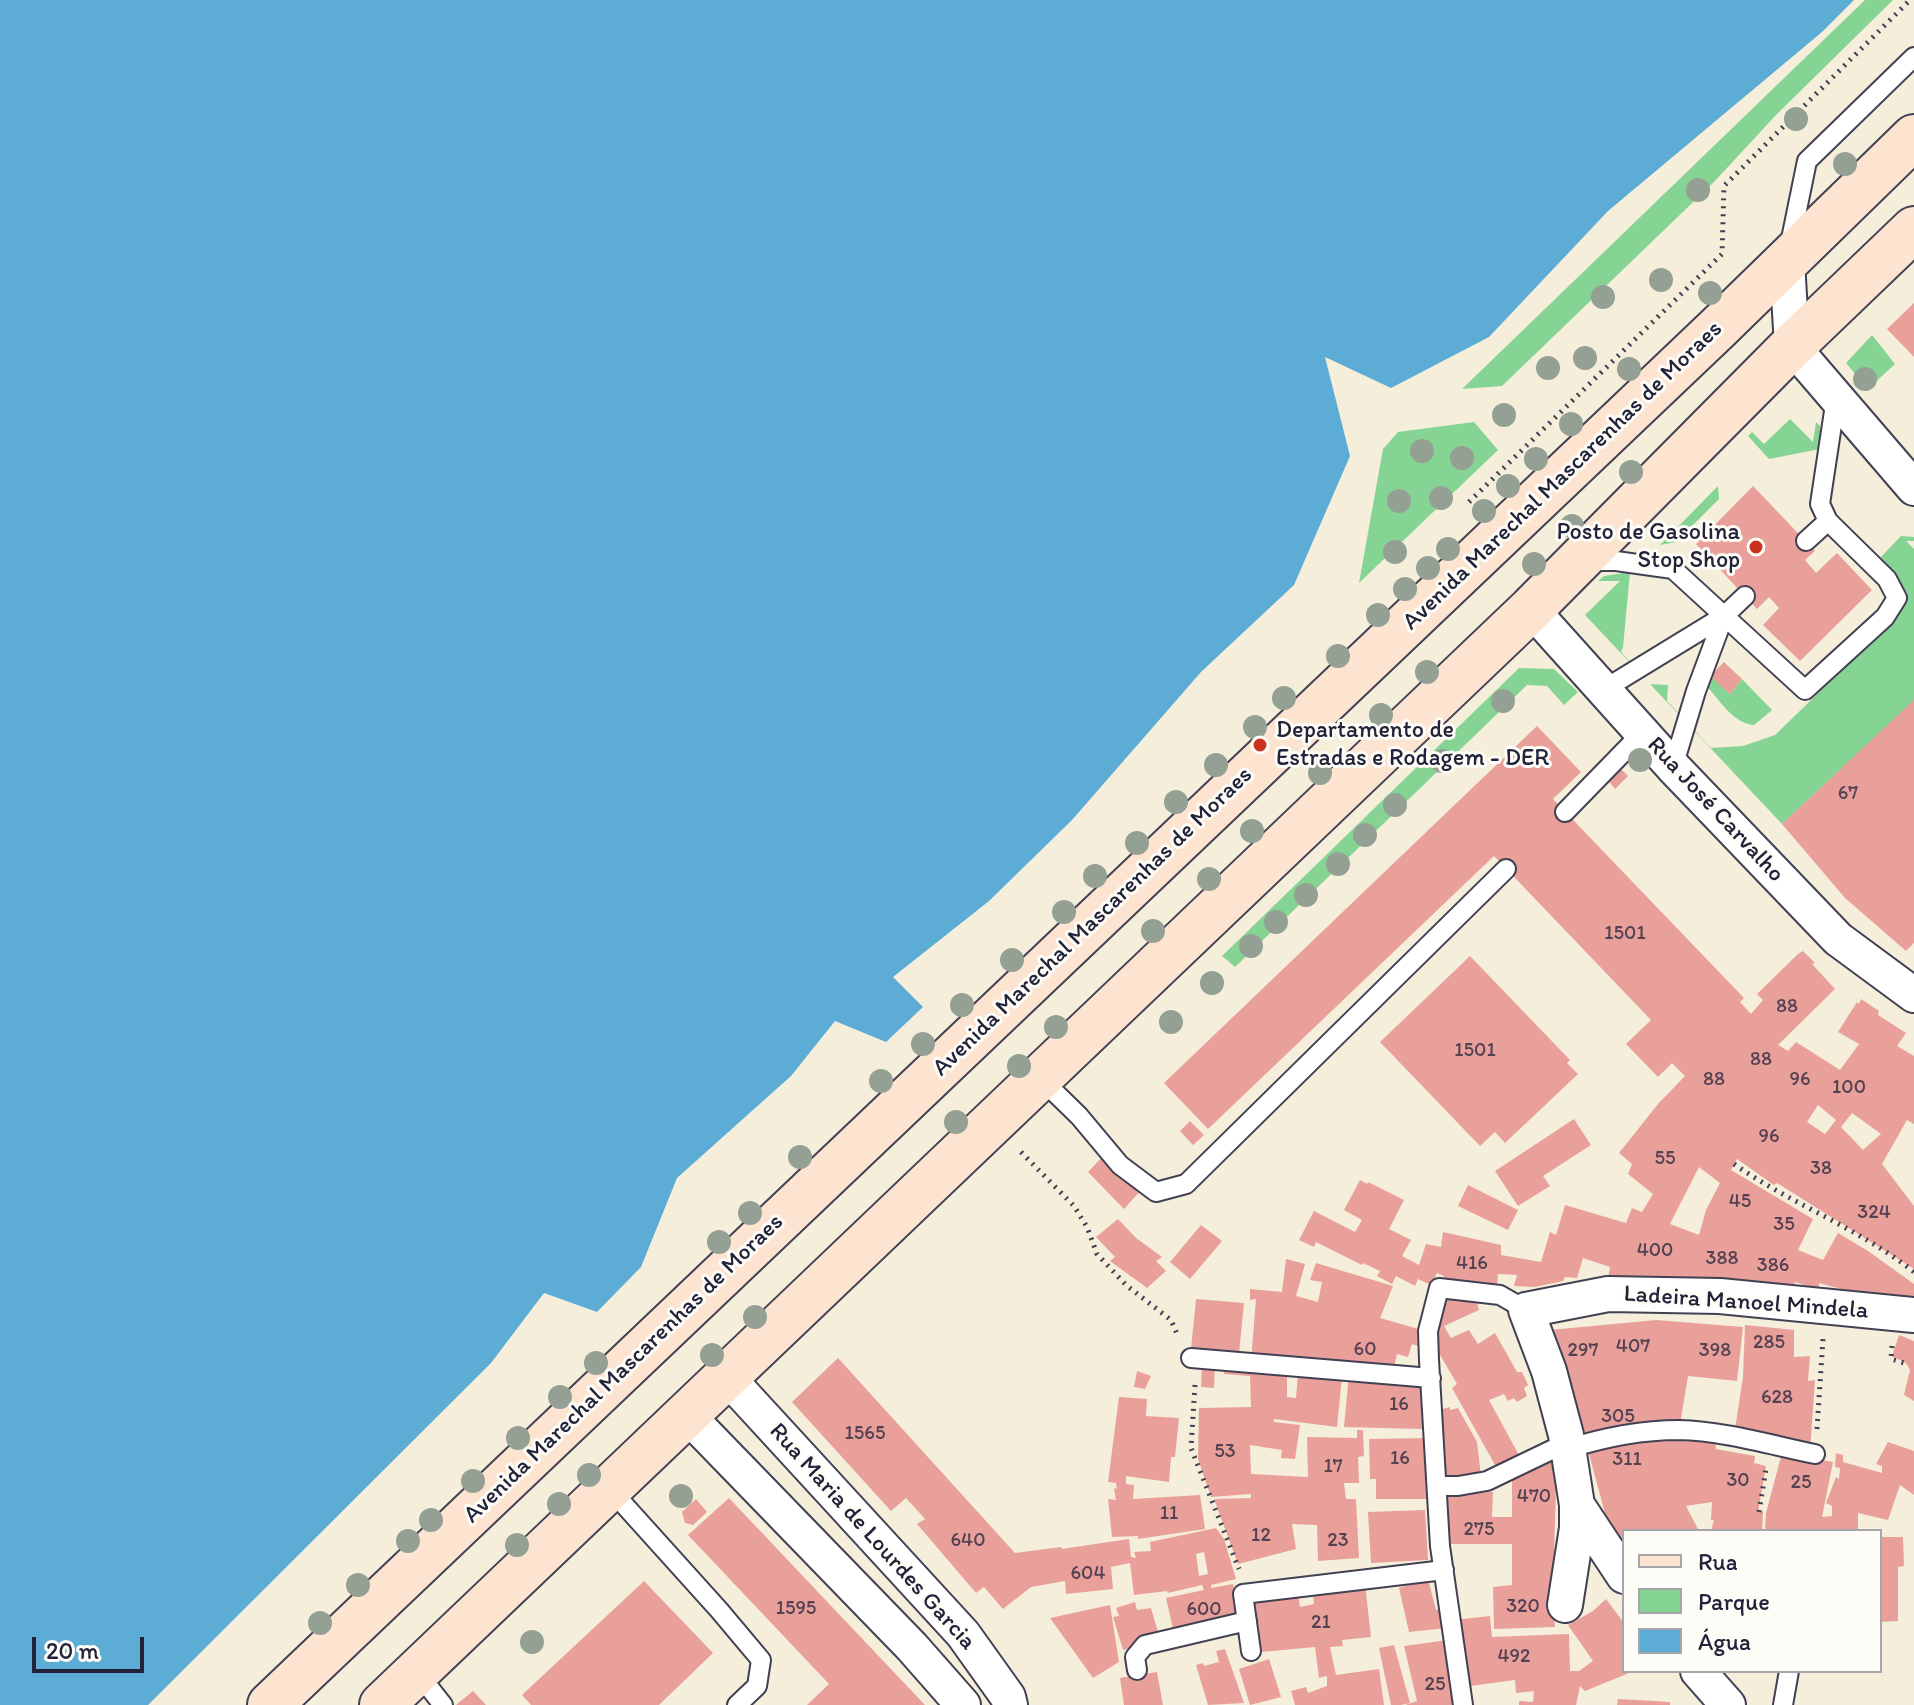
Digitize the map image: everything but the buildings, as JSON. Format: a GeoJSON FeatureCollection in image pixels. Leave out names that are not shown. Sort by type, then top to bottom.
{"type":"FeatureCollection","features":[{"type":"Feature","properties":{"kind":"main road","name":"Avenida Marechal Mascarenhas de Moraes"},"geometry":{"type":"LineString","coordinates":[[270,1705],[1787,262],[1914,137]]}},
{"type":"Feature","properties":{"kind":"main road"},"geometry":{"type":"LineString","coordinates":[[382,1705],[430,1688],[609,1488],[1531,609],[1792,346],[1914,229]]}},
{"type":"Feature","properties":{"kind":"street"},"geometry":{"type":"LineString","coordinates":[[1787,262],[1792,346],[1914,488]]}},
{"type":"Feature","properties":{"kind":"street","name":"Rua José Carvalho"},"geometry":{"type":"LineString","coordinates":[[1531,609],[1673,767],[1838,939],[1914,995]]}},
{"type":"Feature","properties":{"kind":"street","name":"Ladeira Manoel Mindela"},"geometry":{"type":"LineString","coordinates":[[1526,1310],[1608,1294],[1720,1296],[1914,1315]]}},
{"type":"Feature","properties":{"kind":"street"},"geometry":{"type":"LineString","coordinates":[[1526,1310],[1549,1371],[1577,1505],[1577,1528],[1565,1605]]}},
{"type":"Feature","properties":{"kind":"street","name":"Rua Maria de Lourdes Garcia"},"geometry":{"type":"LineString","coordinates":[[726,1376],[963,1634],[1008,1697],[1010,1705]]}},
{"type":"Feature","properties":{"kind":"street","name":"Rua Maria de Lourdes Garcia"},"geometry":{"type":"LineString","coordinates":[[686,1414],[912,1647],[963,1705]]}},
{"type":"Feature","properties":{"kind":"street"},"geometry":{"type":"LineString","coordinates":[[1577,1505],[1622,1573]]}},
{"type":"Feature","properties":{"kind":"street"},"geometry":{"type":"LineString","coordinates":[[1700,1673],[1728,1705]]}},
{"type":"Feature","properties":{"kind":"lane"},"geometry":{"type":"LineString","coordinates":[[1787,262],[1807,161],[1914,57]]}},
{"type":"Feature","properties":{"kind":"lane"},"geometry":{"type":"LineString","coordinates":[[1579,561],[1616,561],[1673,569],[1805,690],[1885,617],[1897,598],[1887,579],[1828,521],[1820,504],[1836,398]]}},
{"type":"Feature","properties":{"kind":"lane"},"geometry":{"type":"LineString","coordinates":[[1806,541],[1828,521]]}},
{"type":"Feature","properties":{"kind":"lane"},"geometry":{"type":"LineString","coordinates":[[1603,690],[1724,616],[1745,596]]}},
{"type":"Feature","properties":{"kind":"lane"},"geometry":{"type":"LineString","coordinates":[[1673,767],[1696,691],[1724,616]]}},
{"type":"Feature","properties":{"kind":"lane"},"geometry":{"type":"LineString","coordinates":[[1565,812],[1642,733]]}},
{"type":"Feature","properties":{"kind":"lane"},"geometry":{"type":"LineString","coordinates":[[1039,1077],[1079,1116],[1120,1165],[1156,1192],[1186,1184],[1506,869]]}},
{"type":"Feature","properties":{"kind":"lane"},"geometry":{"type":"LineString","coordinates":[[1463,1705],[1444,1570],[1428,1331],[1439,1288],[1500,1295],[1526,1310]]}},
{"type":"Feature","properties":{"kind":"lane"},"geometry":{"type":"LineString","coordinates":[[1191,1358],[1431,1378]]}},
{"type":"Feature","properties":{"kind":"lane"},"geometry":{"type":"LineString","coordinates":[[1437,1486],[1487,1481],[1567,1446],[1679,1430],[1815,1454]]}},
{"type":"Feature","properties":{"kind":"lane"},"geometry":{"type":"LineString","coordinates":[[609,1488],[761,1660],[757,1686],[737,1705]]}},
{"type":"Feature","properties":{"kind":"lane"},"geometry":{"type":"LineString","coordinates":[[1251,1651],[1243,1594],[1444,1570]]}},
{"type":"Feature","properties":{"kind":"lane"},"geometry":{"type":"LineString","coordinates":[[1137,1670],[1135,1657],[1145,1645],[1247,1621]]}},
{"type":"Feature","properties":{"kind":"lane"},"geometry":{"type":"LineString","coordinates":[[1783,1705],[1789,1673]]}},
{"type":"Feature","properties":{"kind":"path"},"geometry":{"type":"LineString","coordinates":[[1469,502],[1722,254],[1724,186],[1910,0]]}},
{"type":"Feature","properties":{"kind":"path"},"geometry":{"type":"LineString","coordinates":[[991,1123],[1074,1206],[1087,1227],[1097,1254],[1126,1285],[1171,1320],[1196,1369],[1191,1448],[1239,1568],[1243,1594]]}},
{"type":"Feature","properties":{"kind":"path"},"geometry":{"type":"LineString","coordinates":[[1734,1164],[1839,1223],[1914,1272]]}},
{"type":"Feature","properties":{"kind":"path"},"geometry":{"type":"LineString","coordinates":[[1815,1454],[1825,1306]]}},
{"type":"Feature","properties":{"kind":"path"},"geometry":{"type":"LineString","coordinates":[[1759,1512],[1772,1445]]}},
{"type":"Feature","properties":{"kind":"green space"},"geometry":{"type":"Polygon","coordinates":[[[1865,0],[1893,0],[1776,115],[1714,182],[1502,386],[1462,389],[1865,0]]]}},
{"type":"Feature","properties":{"kind":"green space"},"geometry":{"type":"Polygon","coordinates":[[[1872,335],[1895,364],[1868,389],[1846,363],[1872,335]]]}},
{"type":"Feature","properties":{"kind":"green space"},"geometry":{"type":"Polygon","coordinates":[[[1790,419],[1813,442],[1816,422],[1820,426],[1820,449],[1769,459],[1748,436],[1752,432],[1764,444],[1790,419]]]}},
{"type":"Feature","properties":{"kind":"green space"},"geometry":{"type":"Polygon","coordinates":[[[1474,422],[1498,450],[1359,583],[1383,449],[1398,432],[1474,422]]]}},
{"type":"Feature","properties":{"kind":"green space"},"geometry":{"type":"Polygon","coordinates":[[[1718,486],[1719,499],[1676,542],[1660,545],[1718,486]]]}},
{"type":"Feature","properties":{"kind":"green space"},"geometry":{"type":"Polygon","coordinates":[[[1901,536],[1914,537],[1914,541],[1906,541],[1914,549],[1914,701],[1782,824],[1650,684],[1668,685],[1667,701],[1711,748],[1743,746],[1775,735],[1897,617],[1901,592],[1896,578],[1881,557],[1901,536]]]}},
{"type":"Feature","properties":{"kind":"green space"},"geometry":{"type":"Polygon","coordinates":[[[1630,572],[1621,652],[1649,683],[1585,615],[1620,581],[1598,581],[1604,576],[1630,572]]]}},
{"type":"Feature","properties":{"kind":"green space"},"geometry":{"type":"Polygon","coordinates":[[[1519,668],[1554,669],[1578,692],[1564,705],[1547,686],[1527,685],[1235,967],[1222,956],[1519,668]]]}},
{"type":"Feature","properties":{"kind":"green space"},"geometry":{"type":"Polygon","coordinates":[[[1713,678],[1730,694],[1742,679],[1772,710],[1754,725],[1747,724],[1728,710],[1707,686],[1713,678]]]}},
{"type":"Feature","properties":{"kind":"water"},"geometry":{"type":"Polygon","coordinates":[[[0,0],[1854,0],[1822,32],[1608,211],[1489,337],[1391,388],[1325,357],[1350,456],[1294,585],[1201,672],[1072,820],[989,901],[893,977],[923,1007],[886,1042],[835,1021],[791,1076],[677,1178],[641,1267],[597,1312],[544,1293],[491,1363],[148,1705],[0,1705],[0,0]]]}},
{"type":"Feature","properties":{"kind":"place","name":"Posto de Gasolina Stop Shop"},"geometry":{"type":"Point","coordinates":[1756,547]}},
{"type":"Feature","properties":{"kind":"place","name":"Departamento de Estradas e Rodagem - DER"},"geometry":{"type":"Point","coordinates":[1260,745]}}]}
